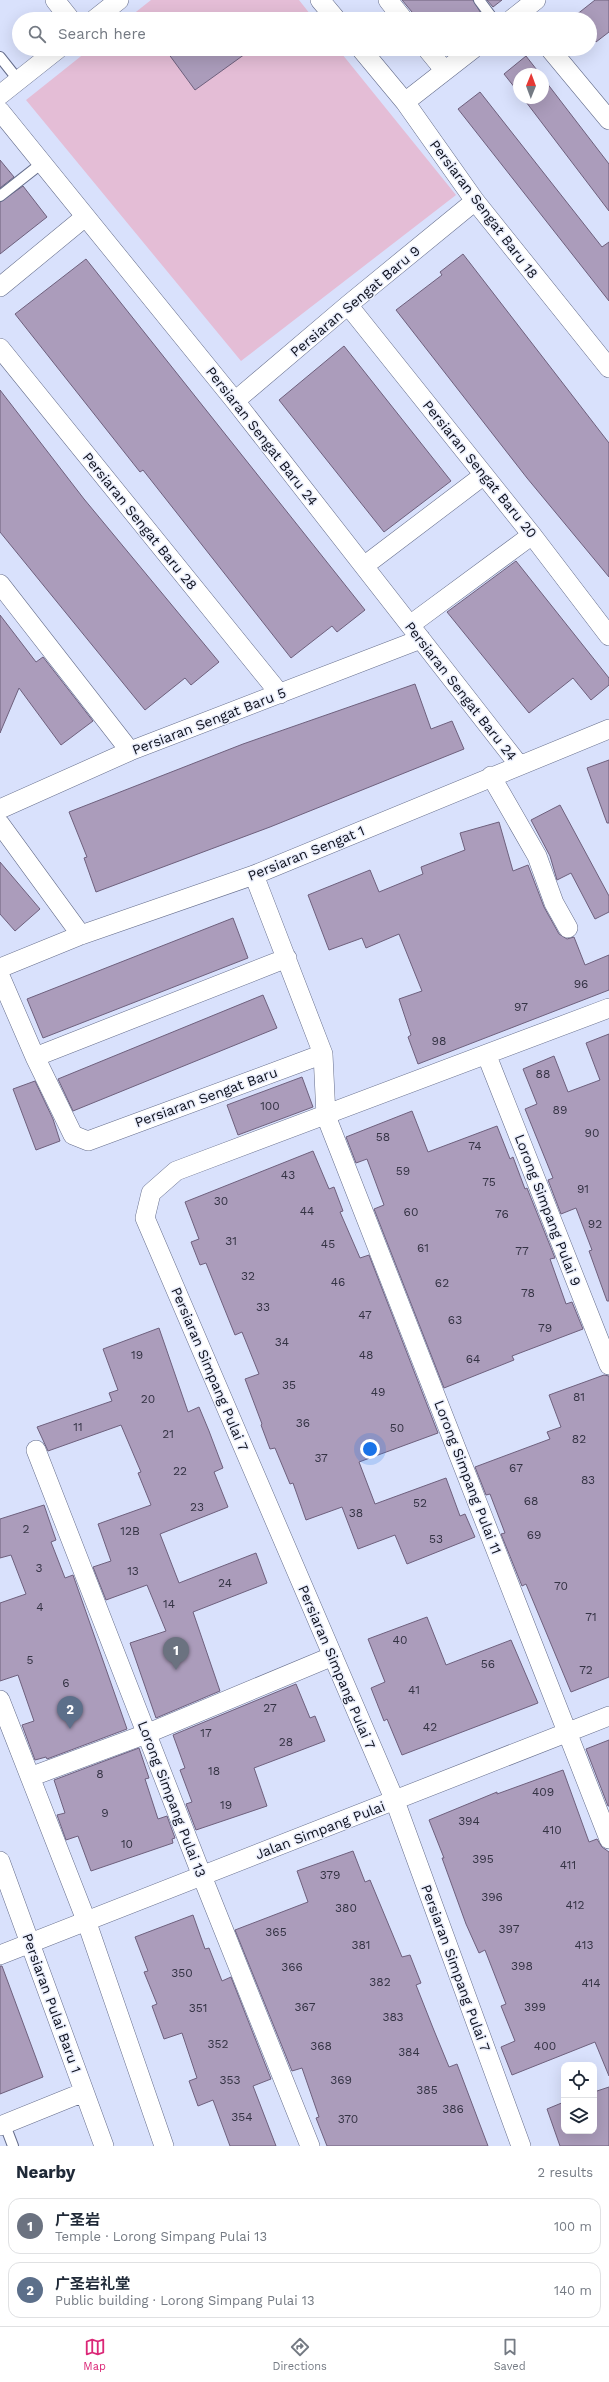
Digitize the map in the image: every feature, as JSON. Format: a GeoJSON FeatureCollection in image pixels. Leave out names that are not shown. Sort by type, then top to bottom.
{"type":"FeatureCollection","features":[{"type":"Feature","properties":{"kind":"street"},"geometry":{"type":"LineString","coordinates":[[54,0],[64,12]]}},
{"type":"Feature","properties":{"kind":"street"},"geometry":{"type":"LineString","coordinates":[[104,12],[119,0]]}},
{"type":"Feature","properties":{"kind":"street"},"geometry":{"type":"LineString","coordinates":[[320,0],[330,12]]}},
{"type":"Feature","properties":{"kind":"street"},"geometry":{"type":"LineString","coordinates":[[388,0],[397,12]]}},
{"type":"Feature","properties":{"kind":"street"},"geometry":{"type":"LineString","coordinates":[[524,12],[536,0]]}},
{"type":"Feature","properties":{"kind":"street"},"geometry":{"type":"LineString","coordinates":[[0,96],[49,56]]}},
{"type":"Feature","properties":{"kind":"street","name":"Persiaran Sengat Baru 18"},"geometry":{"type":"LineString","coordinates":[[367,56],[405,102],[475,202],[609,368]]}},
{"type":"Feature","properties":{"kind":"street"},"geometry":{"type":"LineString","coordinates":[[433,56],[445,71]]}},
{"type":"Feature","properties":{"kind":"street"},"geometry":{"type":"LineString","coordinates":[[405,102],[464,56]]}},
{"type":"Feature","properties":{"kind":"street"},"geometry":{"type":"LineString","coordinates":[[556,56],[609,120]]}},
{"type":"Feature","properties":{"kind":"street","name":"Persiaran Sengat Baru 24"},"geometry":{"type":"LineString","coordinates":[[0,111],[235,401],[519,765]]}},
{"type":"Feature","properties":{"kind":"street","name":"Persiaran Sengat Baru 9"},"geometry":{"type":"LineString","coordinates":[[235,401],[348,305],[475,202]]}},
{"type":"Feature","properties":{"kind":"street"},"geometry":{"type":"LineString","coordinates":[[0,287],[85,217]]}},
{"type":"Feature","properties":{"kind":"street","name":"Persiaran Sengat Baru 20"},"geometry":{"type":"LineString","coordinates":[[348,305],[532,535],[609,636]]}},
{"type":"Feature","properties":{"kind":"street","name":"Persiaran Sengat Baru 28"},"geometry":{"type":"LineString","coordinates":[[0,348],[280,694]]}},
{"type":"Feature","properties":{"kind":"street"},"geometry":{"type":"LineString","coordinates":[[364,566],[484,475]]}},
{"type":"Feature","properties":{"kind":"street","name":"Persiaran Sengat Baru 5"},"geometry":{"type":"LineString","coordinates":[[0,809],[130,750],[280,694],[416,632],[532,535]]}},
{"type":"Feature","properties":{"kind":"street"},"geometry":{"type":"LineString","coordinates":[[0,584],[130,750]]}},
{"type":"Feature","properties":{"kind":"street","name":"Persiaran Sengat 1"},"geometry":{"type":"LineString","coordinates":[[0,968],[81,935],[254,875],[491,776],[609,729]]}},
{"type":"Feature","properties":{"kind":"street"},"geometry":{"type":"LineString","coordinates":[[491,776],[537,856],[554,903],[568,928]]}},
{"type":"Feature","properties":{"kind":"street"},"geometry":{"type":"LineString","coordinates":[[0,824],[81,935]]}},
{"type":"Feature","properties":{"kind":"street","name":"Lorong Simpang Pulai 11"},"geometry":{"type":"LineString","coordinates":[[254,875],[324,1054],[326,1116],[609,1839]]}},
{"type":"Feature","properties":{"kind":"street"},"geometry":{"type":"LineString","coordinates":[[0,976],[35,1058],[287,958]]}},
{"type":"Feature","properties":{"kind":"street"},"geometry":{"type":"LineString","coordinates":[[326,1116],[487,1056],[609,1008]]}},
{"type":"Feature","properties":{"kind":"street","name":"Persiaran Sengat Baru"},"geometry":{"type":"LineString","coordinates":[[35,1058],[73,1135],[88,1140],[324,1054]]}},
{"type":"Feature","properties":{"kind":"street","name":"Lorong Simpang Pulai 9"},"geometry":{"type":"LineString","coordinates":[[487,1056],[609,1365]]}},
{"type":"Feature","properties":{"kind":"street","name":"Persiaran Simpang Pulai 7"},"geometry":{"type":"LineString","coordinates":[[326,1116],[176,1171],[151,1193],[145,1218],[395,1801],[521,2146]]}},
{"type":"Feature","properties":{"kind":"street","name":"Lorong Simpang Pulai 13"},"geometry":{"type":"LineString","coordinates":[[36,1450],[146,1734],[310,2146]]}},
{"type":"Feature","properties":{"kind":"street"},"geometry":{"type":"LineString","coordinates":[[30,1777],[146,1734],[333,1656]]}},
{"type":"Feature","properties":{"kind":"street"},"geometry":{"type":"LineString","coordinates":[[0,1700],[86,1920],[164,2146]]}},
{"type":"Feature","properties":{"kind":"street","name":"Jalan Simpang Pulai"},"geometry":{"type":"LineString","coordinates":[[0,1955],[86,1920],[568,1734],[609,1716]]}},
{"type":"Feature","properties":{"kind":"street","name":"Persiaran Pulai Baru 1"},"geometry":{"type":"LineString","coordinates":[[0,1861],[104,2146]]}},
{"type":"Feature","properties":{"kind":"street"},"geometry":{"type":"LineString","coordinates":[[2,2125],[84,2092]]}},
{"type":"Feature","properties":{"kind":"lane"},"geometry":{"type":"LineString","coordinates":[[479,0],[488,12]]}},
{"type":"Feature","properties":{"kind":"lane"},"geometry":{"type":"LineString","coordinates":[[0,57],[19,81]]}},
{"type":"Feature","properties":{"kind":"lane"},"geometry":{"type":"LineString","coordinates":[[0,196],[42,163]]}},
{"type":"Feature","properties":{"kind":"lane"},"geometry":{"type":"LineString","coordinates":[[2,2125],[13,2146]]}},
{"type":"Feature","properties":{"kind":"shaded area"},"geometry":{"type":"Polygon","coordinates":[[[151,0],[299,0],[308,12],[136,12],[151,0]]]}},
{"type":"Feature","properties":{"kind":"shaded area"},"geometry":{"type":"Polygon","coordinates":[[[81,56],[344,56],[456,195],[241,361],[26,100],[81,56]]]}},
{"type":"Feature","properties":{"kind":"building"},"geometry":{"type":"Polygon","coordinates":[[[402,0],[473,0],[480,12],[412,12],[402,0]]]}},
{"type":"Feature","properties":{"kind":"building"},"geometry":{"type":"Polygon","coordinates":[[[487,0],[502,0],[493,7],[487,0]]]}},
{"type":"Feature","properties":{"kind":"building"},"geometry":{"type":"Polygon","coordinates":[[[595,0],[609,0],[609,32],[597,41],[597,12],[580,12],[595,0]]]}},
{"type":"Feature","properties":{"kind":"building"},"geometry":{"type":"Polygon","coordinates":[[[170,56],[242,56],[195,90],[170,56]]]}},
{"type":"Feature","properties":{"kind":"building"},"geometry":{"type":"Polygon","coordinates":[[[526,56],[535,68],[513,68],[513,85],[504,74],[526,56]]]}},
{"type":"Feature","properties":{"kind":"building"},"geometry":{"type":"Polygon","coordinates":[[[549,86],[609,164],[609,211],[528,104],[549,104],[549,86]]]}},
{"type":"Feature","properties":{"kind":"building"},"geometry":{"type":"Polygon","coordinates":[[[480,92],[602,247],[609,242],[609,301],[458,109],[480,92]]]}},
{"type":"Feature","properties":{"kind":"building"},"geometry":{"type":"Polygon","coordinates":[[[0,160],[14,177],[0,188],[0,160]]]}},
{"type":"Feature","properties":{"kind":"building"},"geometry":{"type":"Polygon","coordinates":[[[23,186],[47,217],[0,254],[0,202],[23,186]]]}},
{"type":"Feature","properties":{"kind":"building"},"geometry":{"type":"Polygon","coordinates":[[[463,254],[609,443],[609,577],[527,478],[396,310],[442,275],[440,272],[463,254]]]}},
{"type":"Feature","properties":{"kind":"building"},"geometry":{"type":"Polygon","coordinates":[[[86,259],[365,610],[337,632],[332,626],[291,658],[143,470],[140,472],[15,314],[86,259]]]}},
{"type":"Feature","properties":{"kind":"building"},"geometry":{"type":"Polygon","coordinates":[[[344,346],[451,481],[384,532],[279,400],[344,346]]]}},
{"type":"Feature","properties":{"kind":"building"},"geometry":{"type":"Polygon","coordinates":[[[0,390],[84,499],[219,662],[191,685],[185,678],[145,710],[0,532],[0,390]]]}},
{"type":"Feature","properties":{"kind":"building"},"geometry":{"type":"Polygon","coordinates":[[[516,561],[609,678],[609,685],[591,700],[573,678],[529,713],[447,612],[516,561]]]}},
{"type":"Feature","properties":{"kind":"building"},"geometry":{"type":"Polygon","coordinates":[[[0,615],[36,662],[43,657],[93,721],[61,745],[19,688],[0,733],[0,615]]]}},
{"type":"Feature","properties":{"kind":"building"},"geometry":{"type":"Polygon","coordinates":[[[415,684],[431,729],[452,721],[464,749],[270,827],[96,892],[84,858],[87,857],[69,812],[243,744],[415,684]]]}},
{"type":"Feature","properties":{"kind":"building"},"geometry":{"type":"Polygon","coordinates":[[[609,760],[609,823],[607,823],[587,768],[609,760]]]}},
{"type":"Feature","properties":{"kind":"building"},"geometry":{"type":"Polygon","coordinates":[[[560,805],[609,896],[609,912],[595,919],[571,873],[557,880],[550,856],[531,820],[560,805]]]}},
{"type":"Feature","properties":{"kind":"building"},"geometry":{"type":"Polygon","coordinates":[[[499,822],[513,871],[528,865],[544,907],[559,934],[567,939],[574,937],[585,965],[609,955],[609,990],[418,1064],[408,1037],[411,1035],[399,999],[422,991],[399,934],[366,948],[362,938],[329,950],[308,895],[370,870],[379,892],[423,874],[421,867],[465,850],[460,833],[499,822]]]}},
{"type":"Feature","properties":{"kind":"building"},"geometry":{"type":"Polygon","coordinates":[[[0,862],[40,909],[15,931],[0,914],[0,862]]]}},
{"type":"Feature","properties":{"kind":"building"},"geometry":{"type":"Polygon","coordinates":[[[233,918],[248,958],[43,1038],[27,999],[233,918]]]}},
{"type":"Feature","properties":{"kind":"building"},"geometry":{"type":"Polygon","coordinates":[[[263,995],[277,1028],[73,1111],[58,1079],[263,995]]]}},
{"type":"Feature","properties":{"kind":"building"},"geometry":{"type":"Polygon","coordinates":[[[609,1034],[609,1301],[607,1301],[589,1251],[592,1250],[576,1208],[561,1214],[548,1180],[553,1178],[525,1109],[537,1104],[523,1069],[554,1056],[568,1092],[600,1080],[586,1043],[609,1034]]]}},
{"type":"Feature","properties":{"kind":"building"},"geometry":{"type":"Polygon","coordinates":[[[302,1077],[313,1107],[238,1135],[227,1105],[302,1077]]]}},
{"type":"Feature","properties":{"kind":"building"},"geometry":{"type":"Polygon","coordinates":[[[35,1081],[53,1119],[60,1141],[36,1150],[13,1089],[35,1081]]]}},
{"type":"Feature","properties":{"kind":"building"},"geometry":{"type":"Polygon","coordinates":[[[412,1111],[428,1152],[497,1126],[510,1159],[513,1157],[525,1189],[527,1188],[555,1258],[550,1259],[566,1304],[572,1302],[583,1329],[512,1356],[514,1360],[444,1388],[374,1209],[384,1205],[367,1159],[356,1163],[346,1137],[412,1111]]]}},
{"type":"Feature","properties":{"kind":"building"},"geometry":{"type":"Polygon","coordinates":[[[313,1151],[329,1189],[334,1187],[343,1211],[340,1212],[360,1258],[369,1255],[438,1433],[359,1462],[375,1504],[446,1478],[460,1516],[465,1514],[475,1537],[407,1564],[395,1535],[358,1549],[342,1507],[306,1520],[293,1483],[290,1484],[275,1448],[270,1449],[245,1379],[259,1374],[242,1332],[235,1335],[206,1263],[200,1265],[191,1242],[199,1239],[185,1202],[313,1151]]]}},
{"type":"Feature","properties":{"kind":"building"},"geometry":{"type":"Polygon","coordinates":[[[159,1328],[188,1412],[199,1407],[209,1431],[223,1468],[214,1472],[228,1507],[160,1534],[179,1583],[256,1553],[267,1583],[193,1612],[220,1691],[156,1718],[130,1643],[166,1631],[147,1585],[106,1600],[93,1567],[111,1561],[98,1524],[151,1505],[138,1473],[141,1472],[121,1425],[48,1451],[37,1427],[112,1401],[109,1393],[118,1390],[103,1349],[159,1328]]]}},
{"type":"Feature","properties":{"kind":"building"},"geometry":{"type":"Polygon","coordinates":[[[604,1375],[609,1376],[609,1677],[571,1692],[526,1584],[522,1586],[501,1534],[505,1533],[490,1494],[486,1495],[475,1467],[550,1439],[547,1432],[561,1427],[549,1395],[604,1375]]]}},
{"type":"Feature","properties":{"kind":"building"},"geometry":{"type":"Polygon","coordinates":[[[44,1505],[56,1540],[51,1542],[65,1578],[73,1575],[127,1729],[47,1759],[46,1757],[35,1760],[22,1725],[34,1721],[18,1675],[0,1681],[0,1603],[26,1594],[11,1555],[0,1558],[0,1519],[44,1505]]]}},
{"type":"Feature","properties":{"kind":"building"},"geometry":{"type":"Polygon","coordinates":[[[427,1617],[446,1665],[511,1640],[538,1703],[402,1755],[387,1719],[384,1721],[371,1688],[385,1682],[368,1639],[427,1617]]]}},
{"type":"Feature","properties":{"kind":"building"},"geometry":{"type":"Polygon","coordinates":[[[296,1684],[310,1718],[315,1716],[325,1741],[254,1768],[267,1806],[196,1830],[186,1804],[192,1802],[180,1770],[185,1768],[173,1735],[296,1684]]]}},
{"type":"Feature","properties":{"kind":"building"},"geometry":{"type":"Polygon","coordinates":[[[609,1740],[609,1806],[608,1806],[586,1749],[609,1740]]]}},
{"type":"Feature","properties":{"kind":"building"},"geometry":{"type":"Polygon","coordinates":[[[139,1748],[149,1778],[145,1779],[158,1819],[167,1816],[175,1838],[172,1839],[173,1843],[91,1871],[78,1836],[66,1840],[57,1815],[65,1813],[54,1780],[139,1748]]]}},
{"type":"Feature","properties":{"kind":"building"},"geometry":{"type":"Polygon","coordinates":[[[563,1770],[589,1842],[597,1839],[602,1847],[609,1852],[609,2076],[595,2042],[512,2075],[501,2047],[515,2041],[501,2006],[506,2004],[485,1950],[479,1953],[466,1924],[442,1858],[444,1858],[429,1820],[497,1792],[497,1794],[563,1770]]]}},
{"type":"Feature","properties":{"kind":"building"},"geometry":{"type":"Polygon","coordinates":[[[353,1851],[365,1882],[370,1880],[402,1957],[410,1955],[421,1983],[416,1985],[433,2028],[449,2067],[457,2064],[488,2146],[327,2146],[316,2118],[319,2117],[302,2068],[292,2071],[235,1930],[308,1902],[297,1871],[353,1851]]]}},
{"type":"Feature","properties":{"kind":"building"},"geometry":{"type":"Polygon","coordinates":[[[193,1915],[205,1949],[209,1948],[222,1981],[231,1977],[271,2079],[253,2086],[276,2146],[230,2146],[213,2100],[198,2106],[189,2081],[197,2078],[182,2033],[164,2039],[152,2006],[157,2004],[144,1972],[148,1971],[135,1937],[193,1915]]]}},
{"type":"Feature","properties":{"kind":"building"},"geometry":{"type":"Polygon","coordinates":[[[0,1966],[2,1966],[43,2077],[0,2094],[0,1966]]]}},
{"type":"Feature","properties":{"kind":"building"},"geometry":{"type":"Polygon","coordinates":[[[609,2087],[609,2146],[560,2146],[547,2109],[561,2103],[561,2134],[597,2134],[597,2091],[609,2087]]]}},
{"type":"Feature","properties":{"kind":"place","name":"广圣岩"},"geometry":{"type":"Point","coordinates":[176,1670]}},
{"type":"Feature","properties":{"kind":"place","name":"广圣岩礼堂"},"geometry":{"type":"Point","coordinates":[70,1729]}}]}
